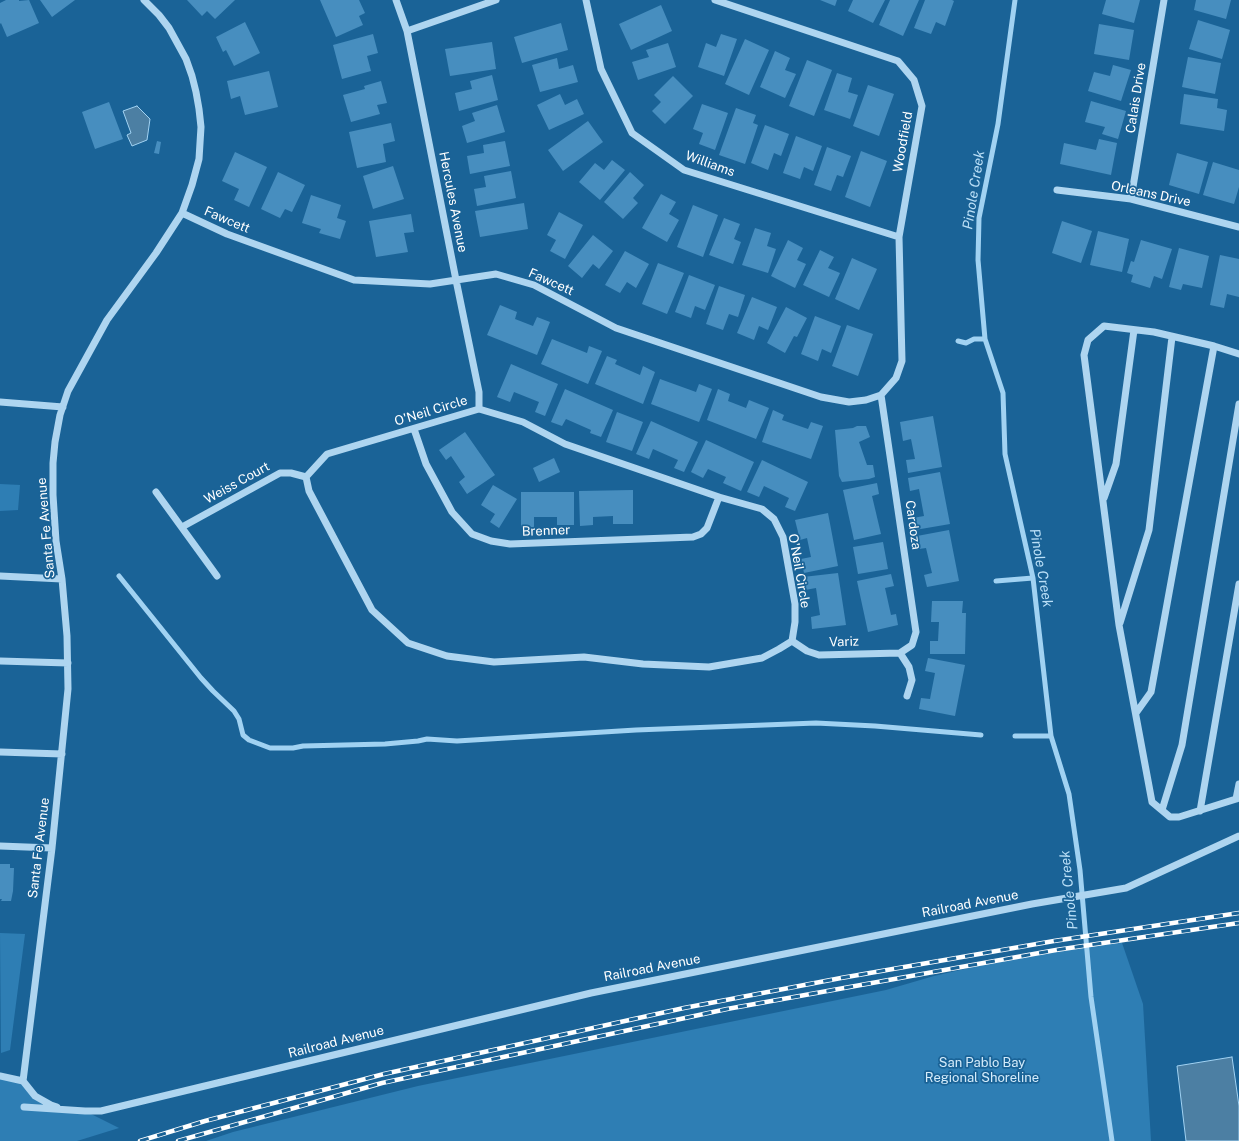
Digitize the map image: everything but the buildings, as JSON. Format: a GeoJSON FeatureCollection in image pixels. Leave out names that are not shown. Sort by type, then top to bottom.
{"type":"FeatureCollection","features":[{"type":"Feature","properties":{"kind":"street","name":"Santa Fe Avenue"},"geometry":{"type":"LineString","coordinates":[[24,1081],[52,848],[68,689],[67,636],[62,579],[56,540],[53,495],[53,463],[55,442],[68,391],[107,320],[156,253],[182,213],[192,185],[198,159],[200,127],[199,109],[196,92],[186,59],[169,28],[144,0]]}},
{"type":"Feature","properties":{"kind":"street","name":"Hercules Avenue"},"geometry":{"type":"LineString","coordinates":[[396,0],[408,31],[479,392],[479,409]]}},
{"type":"Feature","properties":{"kind":"street"},"geometry":{"type":"LineString","coordinates":[[408,31],[496,0]]}},
{"type":"Feature","properties":{"kind":"street","name":"Williams"},"geometry":{"type":"LineString","coordinates":[[586,0],[601,69],[632,133],[684,170],[898,237]]}},
{"type":"Feature","properties":{"kind":"street","name":"Woodfield"},"geometry":{"type":"LineString","coordinates":[[715,0],[898,61],[914,80],[922,106],[898,237],[902,361],[896,378],[881,394]]}},
{"type":"Feature","properties":{"kind":"street","name":"Calais Drive"},"geometry":{"type":"LineString","coordinates":[[1131,199],[1164,0]]}},
{"type":"Feature","properties":{"kind":"street","name":"Orleans Drive"},"geometry":{"type":"LineString","coordinates":[[1057,190],[1131,199],[1239,227]]}},
{"type":"Feature","properties":{"kind":"street","name":"Fawcett"},"geometry":{"type":"LineString","coordinates":[[182,213],[227,234],[354,280],[430,284],[496,274],[534,285],[616,328],[821,396],[849,402],[866,400],[881,394]]}},
{"type":"Feature","properties":{"kind":"street"},"geometry":{"type":"LineString","coordinates":[[1239,354],[1214,346],[1154,332],[1104,326],[1088,340],[1084,355],[1119,626],[1152,802],[1170,817],[1179,817],[1238,799],[1239,784]]}},
{"type":"Feature","properties":{"kind":"street"},"geometry":{"type":"LineString","coordinates":[[1103,501],[1116,464],[1134,330]]}},
{"type":"Feature","properties":{"kind":"street"},"geometry":{"type":"LineString","coordinates":[[1119,626],[1149,530],[1172,337]]}},
{"type":"Feature","properties":{"kind":"street"},"geometry":{"type":"LineString","coordinates":[[1136,714],[1151,692],[1214,346]]}},
{"type":"Feature","properties":{"kind":"street","name":"Cardoza"},"geometry":{"type":"LineString","coordinates":[[881,394],[916,632],[912,645],[900,653]]}},
{"type":"Feature","properties":{"kind":"street"},"geometry":{"type":"LineString","coordinates":[[0,402],[63,407]]}},
{"type":"Feature","properties":{"kind":"street"},"geometry":{"type":"LineString","coordinates":[[1162,810],[1182,746],[1239,404]]}},
{"type":"Feature","properties":{"kind":"street","name":"O'Neil Circle"},"geometry":{"type":"LineString","coordinates":[[306,477],[327,454],[479,409],[523,422],[565,444],[719,497],[762,509],[774,519],[783,537],[795,604],[795,622],[792,642]]}},
{"type":"Feature","properties":{"kind":"street","name":"Brenner"},"geometry":{"type":"LineString","coordinates":[[414,429],[426,464],[452,512],[472,534],[491,541],[510,544],[693,537],[702,534],[707,528],[719,497]]}},
{"type":"Feature","properties":{"kind":"street","name":"Weiss Court"},"geometry":{"type":"LineString","coordinates":[[182,528],[280,473],[292,473],[306,477]]}},
{"type":"Feature","properties":{"kind":"street"},"geometry":{"type":"LineString","coordinates":[[306,477],[309,491],[372,610],[408,643],[448,656],[494,662],[584,657],[643,664],[709,667],[762,658],[792,642]]}},
{"type":"Feature","properties":{"kind":"street"},"geometry":{"type":"LineString","coordinates":[[156,492],[217,576]]}},
{"type":"Feature","properties":{"kind":"street"},"geometry":{"type":"LineString","coordinates":[[0,576],[62,579]]}},
{"type":"Feature","properties":{"kind":"street"},"geometry":{"type":"LineString","coordinates":[[1200,811],[1239,584]]}},
{"type":"Feature","properties":{"kind":"street","name":"Variz"},"geometry":{"type":"LineString","coordinates":[[792,642],[807,651],[819,655],[900,653]]}},
{"type":"Feature","properties":{"kind":"street"},"geometry":{"type":"LineString","coordinates":[[900,653],[909,667],[912,680],[907,696]]}},
{"type":"Feature","properties":{"kind":"street"},"geometry":{"type":"LineString","coordinates":[[0,661],[68,663]]}},
{"type":"Feature","properties":{"kind":"street"},"geometry":{"type":"LineString","coordinates":[[0,752],[62,754]]}},
{"type":"Feature","properties":{"kind":"street","name":"Railroad Avenue"},"geometry":{"type":"LineString","coordinates":[[24,1107],[85,1112],[101,1111],[591,993],[1032,904],[1126,888],[1239,836]]}},
{"type":"Feature","properties":{"kind":"street"},"geometry":{"type":"LineString","coordinates":[[0,846],[52,848]]}},
{"type":"Feature","properties":{"kind":"street"},"geometry":{"type":"LineString","coordinates":[[0,1076],[24,1081]]}},
{"type":"Feature","properties":{"kind":"street","name":"Railroad Avenue"},"geometry":{"type":"LineString","coordinates":[[24,1081],[35,1096],[51,1105],[65,1110]]}},
{"type":"Feature","properties":{"kind":"green space"},"geometry":{"type":"Polygon","coordinates":[[[0,484],[20,485],[18,510],[0,511],[0,484]]]}},
{"type":"Feature","properties":{"kind":"green space"},"geometry":{"type":"Polygon","coordinates":[[[0,933],[25,934],[10,1050],[1,1053],[0,933]]]}},
{"type":"Feature","properties":{"kind":"green space","name":"San Pablo Bay Regional Shoreline"},"geometry":{"type":"Polygon","coordinates":[[[1121,940],[1143,1004],[1151,1141],[206,1141],[233,1132],[418,1086],[886,990],[934,976],[1026,955],[1121,940]]]}},
{"type":"Feature","properties":{"kind":"green space"},"geometry":{"type":"Polygon","coordinates":[[[0,1076],[23,1081],[51,1105],[85,1111],[119,1128],[77,1141],[0,1141],[0,1076]]]}},
{"type":"Feature","properties":{"kind":"shaded area"},"geometry":{"type":"Polygon","coordinates":[[[137,106],[150,119],[147,140],[132,146],[127,135],[131,133],[123,111],[137,106]]]}},
{"type":"Feature","properties":{"kind":"shaded area"},"geometry":{"type":"Polygon","coordinates":[[[1232,1057],[1239,1106],[1239,1141],[1186,1141],[1177,1066],[1232,1057]]]}},
{"type":"Feature","properties":{"kind":"waterway","name":"Pinole Creek"},"geometry":{"type":"LineString","coordinates":[[1015,0],[998,124],[979,218],[978,260],[985,339],[1003,393],[1005,454],[1033,578],[1051,736],[1069,794],[1080,870],[1091,997],[1112,1141]]}},
{"type":"Feature","properties":{"kind":"waterway"},"geometry":{"type":"LineString","coordinates":[[958,341],[966,343],[974,339],[985,339]]}},
{"type":"Feature","properties":{"kind":"waterway"},"geometry":{"type":"LineString","coordinates":[[119,576],[201,678],[234,711],[239,719],[243,735],[249,740],[270,748],[385,744],[427,739],[457,741],[636,730],[816,723],[875,726],[981,735]]}},
{"type":"Feature","properties":{"kind":"waterway"},"geometry":{"type":"LineString","coordinates":[[996,581],[1033,578]]}},
{"type":"Feature","properties":{"kind":"waterway"},"geometry":{"type":"LineString","coordinates":[[1015,736],[1051,736]]}},
{"type":"Feature","properties":{"kind":"railway"},"geometry":{"type":"LineString","coordinates":[[140,1141],[205,1121],[384,1074],[684,1008],[841,978],[1054,941],[1239,913]]}},
{"type":"Feature","properties":{"kind":"railway"},"geometry":{"type":"LineString","coordinates":[[178,1141],[382,1083],[727,1009],[1056,950],[1239,923]]}}]}
